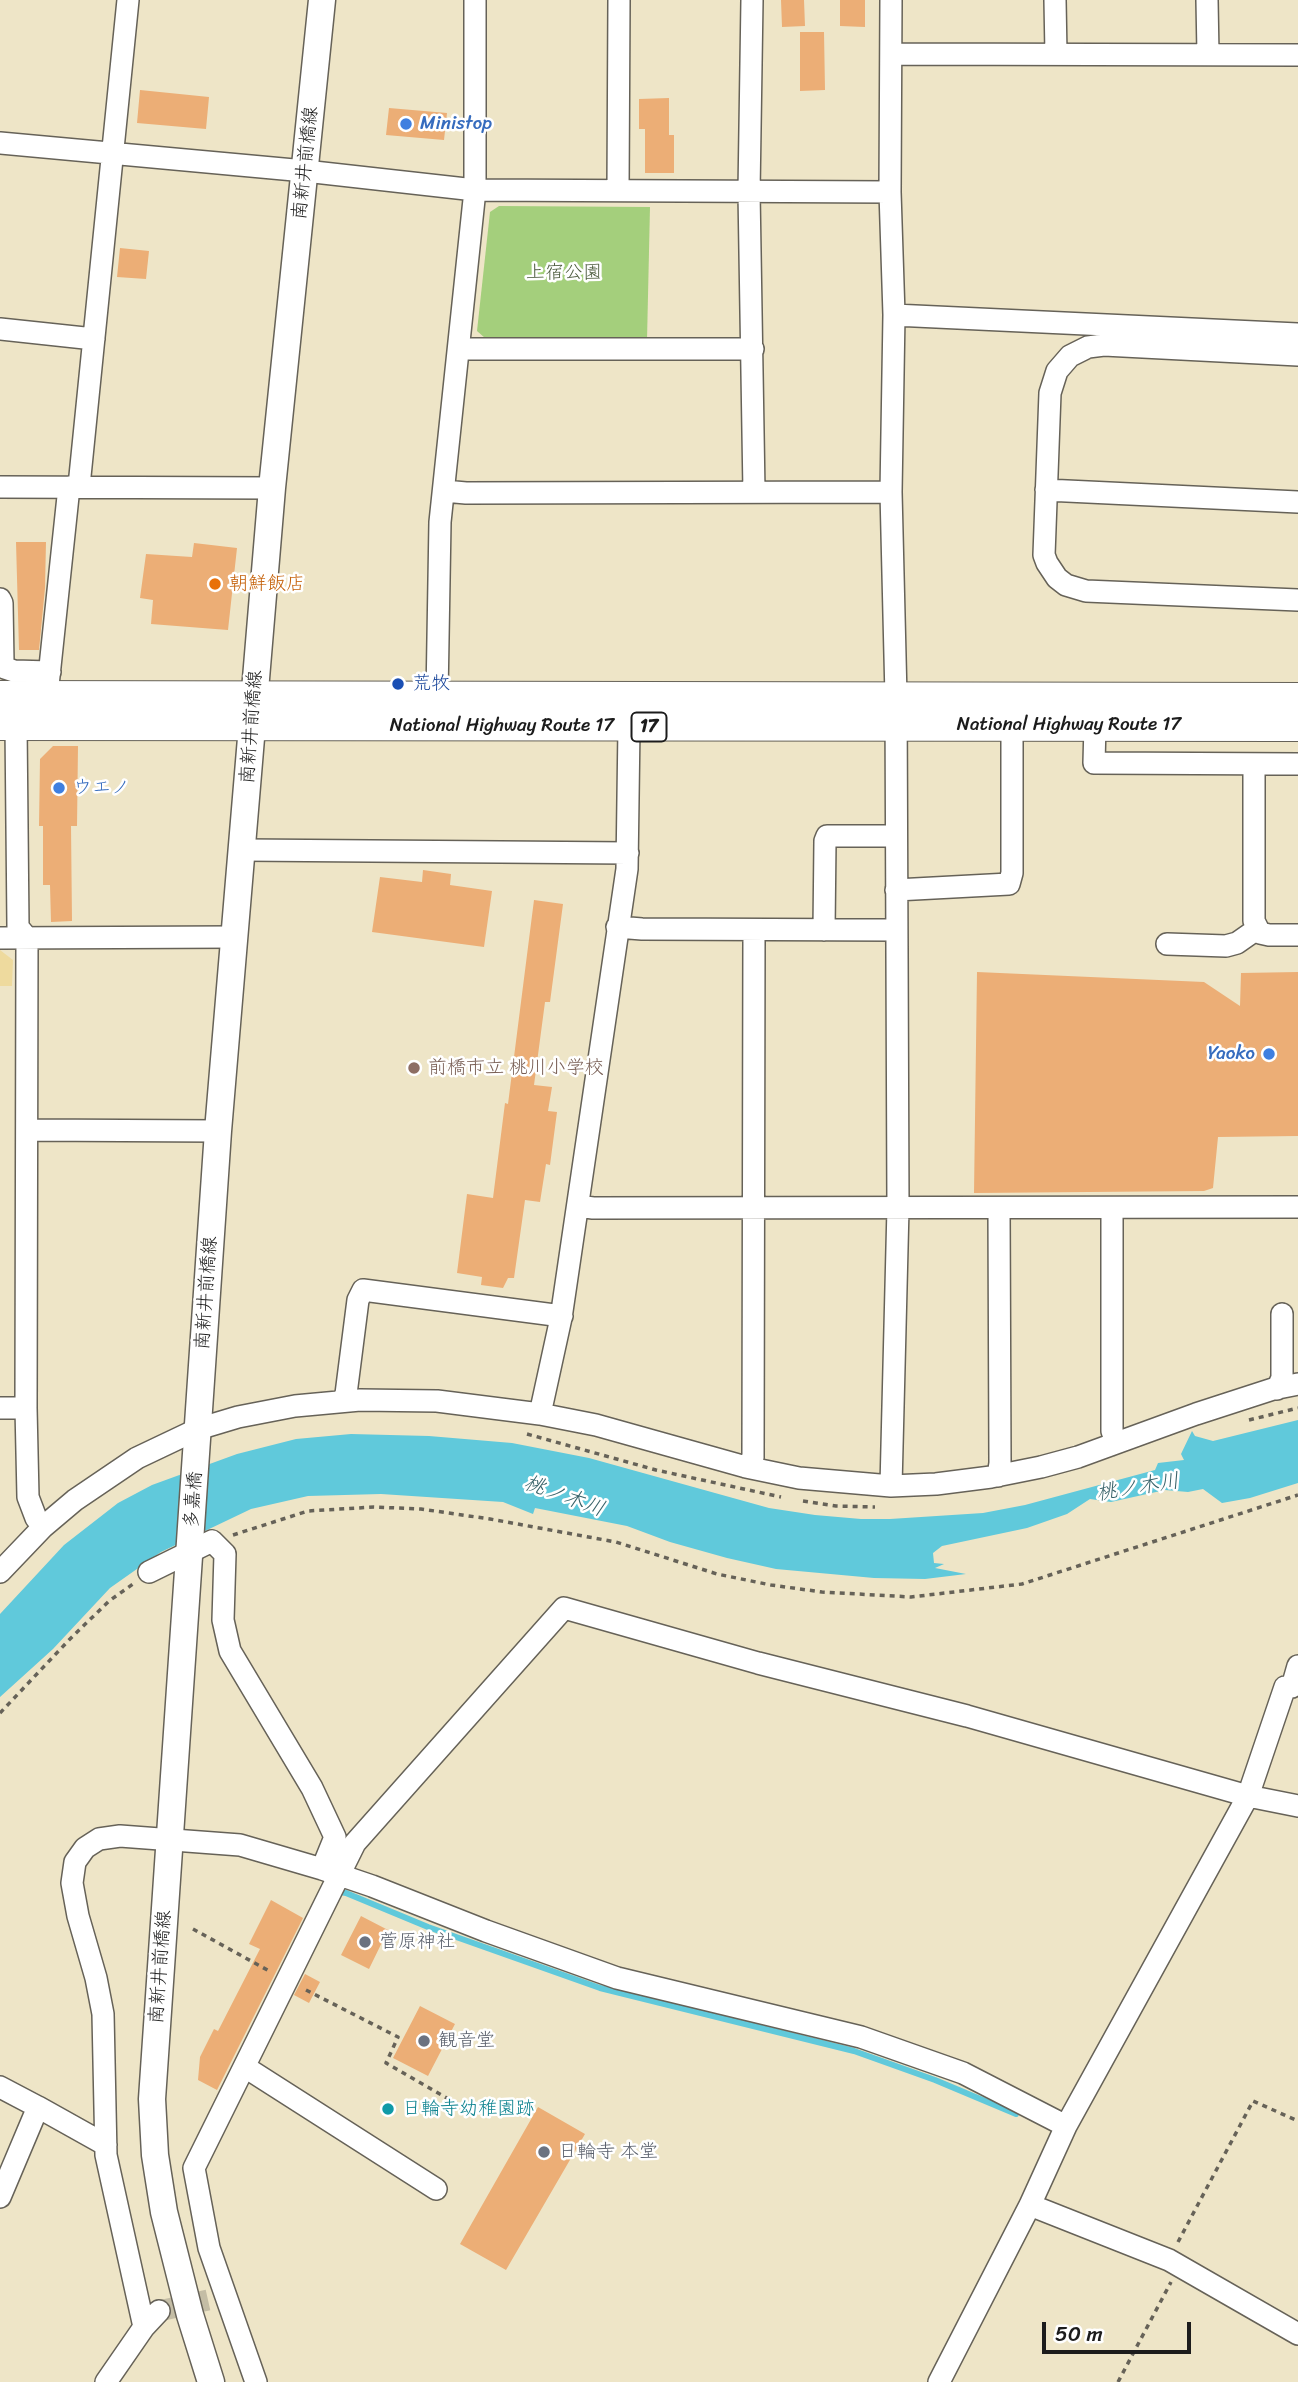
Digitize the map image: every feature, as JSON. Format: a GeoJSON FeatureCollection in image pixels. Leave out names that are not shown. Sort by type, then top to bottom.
{"type":"FeatureCollection","features":[{"type":"Feature","properties":{"kind":"highway","name":"National Highway Route 17"},"geometry":{"type":"LineString","coordinates":[[0,696],[49,683],[253,711],[629,727],[896,711],[1298,698]]}},
{"type":"Feature","properties":{"kind":"highway","name":"National Highway Route 17"},"geometry":{"type":"LineString","coordinates":[[8,725],[253,711],[437,696],[896,711],[1013,725],[1298,726]]}},
{"type":"Feature","properties":{"kind":"main road","name":"南新井前橋線"},"geometry":{"type":"LineString","coordinates":[[197,1456],[218,1131],[272,488],[322,0]]}},
{"type":"Feature","properties":{"kind":"main road","name":"多嘉橋"},"geometry":{"type":"LineString","coordinates":[[197,1456],[198,1546]]}},
{"type":"Feature","properties":{"kind":"main road","name":"南新井前橋線"},"geometry":{"type":"LineString","coordinates":[[198,1546],[169,1838],[152,2099],[155,2155],[167,2225],[190,2315],[211,2382]]}},
{"type":"Feature","properties":{"kind":"street"},"geometry":{"type":"LineString","coordinates":[[0,599],[5,668],[49,683],[94,339],[128,0]]}},
{"type":"Feature","properties":{"kind":"street"},"geometry":{"type":"LineString","coordinates":[[437,696],[439,522],[475,190],[475,0]]}},
{"type":"Feature","properties":{"kind":"street"},"geometry":{"type":"LineString","coordinates":[[618,0],[618,190]]}},
{"type":"Feature","properties":{"kind":"street"},"geometry":{"type":"LineString","coordinates":[[752,0],[749,192],[754,492]]}},
{"type":"Feature","properties":{"kind":"street"},"geometry":{"type":"LineString","coordinates":[[891,0],[890,192],[894,315],[891,492],[896,711],[898,1208],[891,1486]]}},
{"type":"Feature","properties":{"kind":"street"},"geometry":{"type":"LineString","coordinates":[[1055,0],[1056,54]]}},
{"type":"Feature","properties":{"kind":"street"},"geometry":{"type":"LineString","coordinates":[[1207,0],[1208,54]]}},
{"type":"Feature","properties":{"kind":"street"},"geometry":{"type":"LineString","coordinates":[[892,54],[1298,54]]}},
{"type":"Feature","properties":{"kind":"street"},"geometry":{"type":"LineString","coordinates":[[0,143],[305,171],[475,190],[890,192]]}},
{"type":"Feature","properties":{"kind":"street"},"geometry":{"type":"LineString","coordinates":[[894,315],[1298,334]]}},
{"type":"Feature","properties":{"kind":"street"},"geometry":{"type":"LineString","coordinates":[[0,329],[94,339]]}},
{"type":"Feature","properties":{"kind":"street"},"geometry":{"type":"LineString","coordinates":[[1298,355],[1104,345],[1079,350],[1062,364],[1053,379],[1050,393],[1044,555],[1052,572],[1066,585],[1086,590],[1298,600]]}},
{"type":"Feature","properties":{"kind":"street"},"geometry":{"type":"LineString","coordinates":[[459,349],[753,349]]}},
{"type":"Feature","properties":{"kind":"street"},"geometry":{"type":"LineString","coordinates":[[0,487],[272,488]]}},
{"type":"Feature","properties":{"kind":"street"},"geometry":{"type":"LineString","coordinates":[[444,491],[891,492]]}},
{"type":"Feature","properties":{"kind":"street"},"geometry":{"type":"LineString","coordinates":[[1046,491],[1298,502]]}},
{"type":"Feature","properties":{"kind":"street"},"geometry":{"type":"LineString","coordinates":[[8,725],[18,927],[27,938],[28,1497],[36,1518],[43,1527]]}},
{"type":"Feature","properties":{"kind":"street"},"geometry":{"type":"LineString","coordinates":[[896,890],[1009,884],[1012,873],[1013,725]]}},
{"type":"Feature","properties":{"kind":"street"},"geometry":{"type":"LineString","coordinates":[[1095,725],[1094,763],[1298,764]]}},
{"type":"Feature","properties":{"kind":"street"},"geometry":{"type":"LineString","coordinates":[[540,1414],[562,1316],[628,853],[629,727]]}},
{"type":"Feature","properties":{"kind":"street"},"geometry":{"type":"LineString","coordinates":[[1254,764],[1254,921],[1260,933],[1298,935]]}},
{"type":"Feature","properties":{"kind":"street"},"geometry":{"type":"LineString","coordinates":[[824,930],[827,836],[896,836]]}},
{"type":"Feature","properties":{"kind":"street"},"geometry":{"type":"LineString","coordinates":[[243,850],[628,853]]}},
{"type":"Feature","properties":{"kind":"street"},"geometry":{"type":"LineString","coordinates":[[617,927],[897,930]]}},
{"type":"Feature","properties":{"kind":"street"},"geometry":{"type":"LineString","coordinates":[[1167,944],[1226,946],[1237,943],[1257,929]]}},
{"type":"Feature","properties":{"kind":"street"},"geometry":{"type":"LineString","coordinates":[[746,1467],[753,1458],[754,930]]}},
{"type":"Feature","properties":{"kind":"street"},"geometry":{"type":"LineString","coordinates":[[0,938],[236,937]]}},
{"type":"Feature","properties":{"kind":"street"},"geometry":{"type":"LineString","coordinates":[[28,1130],[218,1131]]}},
{"type":"Feature","properties":{"kind":"street"},"geometry":{"type":"LineString","coordinates":[[578,1206],[1298,1207]]}},
{"type":"Feature","properties":{"kind":"street"},"geometry":{"type":"LineString","coordinates":[[998,1476],[999,1208]]}},
{"type":"Feature","properties":{"kind":"street"},"geometry":{"type":"LineString","coordinates":[[1111,1445],[1115,1440],[1112,1431],[1112,1208]]}},
{"type":"Feature","properties":{"kind":"street"},"geometry":{"type":"LineString","coordinates":[[342,1401],[346,1394],[358,1300],[363,1290],[562,1316]]}},
{"type":"Feature","properties":{"kind":"street"},"geometry":{"type":"LineString","coordinates":[[0,1572],[43,1527],[100,1481],[137,1458],[198,1429],[271,1410],[342,1401],[437,1401],[540,1414],[596,1425],[746,1467],[799,1478],[891,1486],[936,1484],[998,1476],[1078,1457],[1196,1414],[1288,1386],[1282,1378],[1282,1314]]}},
{"type":"Feature","properties":{"kind":"street"},"geometry":{"type":"LineString","coordinates":[[0,1408],[26,1408]]}},
{"type":"Feature","properties":{"kind":"street"},"geometry":{"type":"LineString","coordinates":[[149,1572],[198,1546],[225,1554],[223,1620],[230,1651],[312,1788],[335,1837],[330,1871],[288,1981],[194,2168],[216,2298],[256,2382]]}},
{"type":"Feature","properties":{"kind":"street"},"geometry":{"type":"LineString","coordinates":[[330,1871],[564,1608],[758,1663],[967,1716],[1248,1796],[1298,1806]]}},
{"type":"Feature","properties":{"kind":"street"},"geometry":{"type":"LineString","coordinates":[[939,2382],[1030,2205],[1066,2126],[1248,1796],[1285,1687],[1292,1687],[1298,1666]]}},
{"type":"Feature","properties":{"kind":"street"},"geometry":{"type":"LineString","coordinates":[[144,2327],[106,2155],[103,2014],[72,1883],[75,1862],[85,1847],[99,1839],[120,1836],[169,1838],[240,1845],[330,1871],[443,1916],[617,1978],[861,2037],[963,2073],[1066,2126]]}},
{"type":"Feature","properties":{"kind":"street"},"geometry":{"type":"LineString","coordinates":[[245,2067],[436,2189]]}},
{"type":"Feature","properties":{"kind":"street"},"geometry":{"type":"LineString","coordinates":[[0,2087],[106,2146]]}},
{"type":"Feature","properties":{"kind":"street"},"geometry":{"type":"LineString","coordinates":[[0,2197],[38,2107]]}},
{"type":"Feature","properties":{"kind":"street"},"geometry":{"type":"LineString","coordinates":[[1030,2205],[1174,2263],[1298,2334]]}},
{"type":"Feature","properties":{"kind":"street"},"geometry":{"type":"LineString","coordinates":[[107,2382],[144,2327],[159,2311]]}},
{"type":"Feature","properties":{"kind":"path"},"geometry":{"type":"LineString","coordinates":[[521,1433],[656,1470],[786,1498]]}},
{"type":"Feature","properties":{"kind":"path"},"geometry":{"type":"LineString","coordinates":[[198,1546],[308,1511],[374,1507],[421,1509],[616,1542],[717,1574],[771,1585],[822,1592],[911,1597],[1023,1584],[1298,1495]]}},
{"type":"Feature","properties":{"kind":"path"},"geometry":{"type":"LineString","coordinates":[[799,1500],[836,1506],[877,1507]]}},
{"type":"Feature","properties":{"kind":"path"},"geometry":{"type":"LineString","coordinates":[[0,1713],[109,1601],[149,1572]]}},
{"type":"Feature","properties":{"kind":"path"},"geometry":{"type":"LineString","coordinates":[[193,1929],[398,2037],[386,2063],[473,2113]]}},
{"type":"Feature","properties":{"kind":"path"},"geometry":{"type":"LineString","coordinates":[[1118,2382],[1253,2101],[1298,2121]]}},
{"type":"Feature","properties":{"kind":"green space","name":"上宿公園"},"geometry":{"type":"Polygon","coordinates":[[[499,206],[650,207],[647,340],[485,338],[477,331],[490,212],[499,206]]]}},
{"type":"Feature","properties":{"kind":"sand"},"geometry":{"type":"Polygon","coordinates":[[[0,950],[13,960],[12,986],[0,986],[0,950]]]}},
{"type":"Feature","properties":{"kind":"water","name":"桃ノ木川"},"geometry":{"type":"Polygon","coordinates":[[[1298,1420],[1298,1483],[1250,1498],[1222,1503],[1203,1489],[1188,1492],[1165,1490],[1111,1502],[1090,1499],[1067,1514],[1027,1528],[942,1546],[933,1553],[934,1563],[944,1564],[935,1568],[966,1574],[925,1579],[874,1578],[776,1569],[670,1542],[627,1526],[535,1508],[533,1514],[503,1502],[381,1494],[308,1496],[251,1509],[161,1552],[110,1588],[53,1649],[0,1697],[0,1614],[64,1545],[118,1503],[152,1485],[237,1454],[296,1439],[351,1434],[429,1436],[512,1443],[589,1458],[769,1508],[815,1515],[890,1519],[983,1513],[1025,1505],[1155,1470],[1158,1463],[1184,1460],[1181,1454],[1192,1431],[1195,1436],[1213,1441],[1298,1420]]]}},
{"type":"Feature","properties":{"kind":"building"},"geometry":{"type":"Polygon","coordinates":[[[781,0],[804,0],[805,26],[782,27],[781,0]]]}},
{"type":"Feature","properties":{"kind":"building"},"geometry":{"type":"Polygon","coordinates":[[[840,0],[865,0],[865,27],[840,26],[840,0]]]}},
{"type":"Feature","properties":{"kind":"building"},"geometry":{"type":"Polygon","coordinates":[[[800,32],[824,32],[825,90],[800,91],[800,32]]]}},
{"type":"Feature","properties":{"kind":"building"},"geometry":{"type":"Polygon","coordinates":[[[140,90],[209,97],[206,129],[137,123],[140,90]]]}},
{"type":"Feature","properties":{"kind":"building"},"geometry":{"type":"Polygon","coordinates":[[[669,98],[669,135],[674,135],[674,173],[645,173],[645,129],[639,129],[639,99],[669,98]]]}},
{"type":"Feature","properties":{"kind":"building"},"geometry":{"type":"Polygon","coordinates":[[[389,108],[447,113],[444,140],[386,135],[389,108]]]}},
{"type":"Feature","properties":{"kind":"building"},"geometry":{"type":"Polygon","coordinates":[[[120,248],[149,251],[146,279],[117,277],[120,248]]]}},
{"type":"Feature","properties":{"kind":"building"},"geometry":{"type":"Polygon","coordinates":[[[16,542],[46,542],[39,650],[19,650],[16,542]]]}},
{"type":"Feature","properties":{"kind":"building"},"geometry":{"type":"Polygon","coordinates":[[[194,543],[237,548],[228,630],[151,624],[153,600],[140,598],[146,554],[192,557],[194,543]]]}},
{"type":"Feature","properties":{"kind":"building"},"geometry":{"type":"Polygon","coordinates":[[[53,746],[78,746],[77,826],[71,826],[72,921],[51,922],[50,885],[43,885],[43,826],[39,826],[40,759],[53,746]]]}},
{"type":"Feature","properties":{"kind":"building"},"geometry":{"type":"Polygon","coordinates":[[[423,870],[451,874],[450,885],[492,891],[484,947],[372,932],[380,877],[422,882],[423,870]]]}},
{"type":"Feature","properties":{"kind":"building"},"geometry":{"type":"Polygon","coordinates":[[[534,900],[563,904],[550,1002],[545,1002],[534,1085],[552,1087],[548,1111],[557,1112],[550,1165],[546,1164],[540,1202],[525,1200],[514,1278],[508,1278],[503,1288],[481,1285],[482,1277],[457,1273],[467,1194],[493,1198],[534,900]]]}},
{"type":"Feature","properties":{"kind":"building"},"geometry":{"type":"Polygon","coordinates":[[[977,972],[1204,982],[1240,1006],[1241,973],[1298,972],[1298,1136],[1218,1137],[1213,1188],[1204,1191],[974,1193],[977,972]]]}},
{"type":"Feature","properties":{"kind":"building"},"geometry":{"type":"Polygon","coordinates":[[[271,1900],[303,1918],[217,2090],[198,2080],[200,2057],[214,2029],[218,2031],[260,1949],[249,1944],[271,1900]]]}},
{"type":"Feature","properties":{"kind":"building","name":"菅原神社"},"geometry":{"type":"Polygon","coordinates":[[[361,1916],[388,1930],[369,1969],[341,1955],[361,1916]]]}},
{"type":"Feature","properties":{"kind":"building"},"geometry":{"type":"Polygon","coordinates":[[[305,1974],[320,1982],[309,2003],[294,1995],[305,1974]]]}},
{"type":"Feature","properties":{"kind":"building","name":"観音堂"},"geometry":{"type":"Polygon","coordinates":[[[420,2006],[455,2024],[428,2076],[393,2058],[420,2006]]]}},
{"type":"Feature","properties":{"kind":"building"},"geometry":{"type":"Polygon","coordinates":[[[538,2107],[585,2134],[506,2270],[460,2244],[538,2107]]]}},
{"type":"Feature","properties":{"kind":"waterway"},"geometry":{"type":"LineString","coordinates":[[334,1891],[346,1893],[428,1927],[600,1988],[854,2051],[935,2080],[1016,2114]]}},
{"type":"Feature","properties":{"kind":"tunnel"},"geometry":{"type":"LineString","coordinates":[[159,2311],[208,2300]]}},
{"type":"Feature","properties":{"kind":"place","name":"Ministop"},"geometry":{"type":"Point","coordinates":[406,124]}},
{"type":"Feature","properties":{"kind":"place","name":"朝鮮飯店"},"geometry":{"type":"Point","coordinates":[215,584]}},
{"type":"Feature","properties":{"kind":"place","name":"荒牧"},"geometry":{"type":"Point","coordinates":[398,684]}},
{"type":"Feature","properties":{"kind":"place","name":"ウエノ"},"geometry":{"type":"Point","coordinates":[59,788]}},
{"type":"Feature","properties":{"kind":"place","name":"Yaoko"},"geometry":{"type":"Point","coordinates":[1269,1054]}},
{"type":"Feature","properties":{"kind":"place","name":"前橋市立 桃川小学校"},"geometry":{"type":"Point","coordinates":[414,1068]}},
{"type":"Feature","properties":{"kind":"place","name":"菅原神社"},"geometry":{"type":"Point","coordinates":[365,1942]}},
{"type":"Feature","properties":{"kind":"place","name":"観音堂"},"geometry":{"type":"Point","coordinates":[424,2041]}},
{"type":"Feature","properties":{"kind":"place","name":"日輪寺幼稚園跡"},"geometry":{"type":"Point","coordinates":[388,2109]}},
{"type":"Feature","properties":{"kind":"place","name":"日輪寺 本堂"},"geometry":{"type":"Point","coordinates":[544,2152]}}]}
